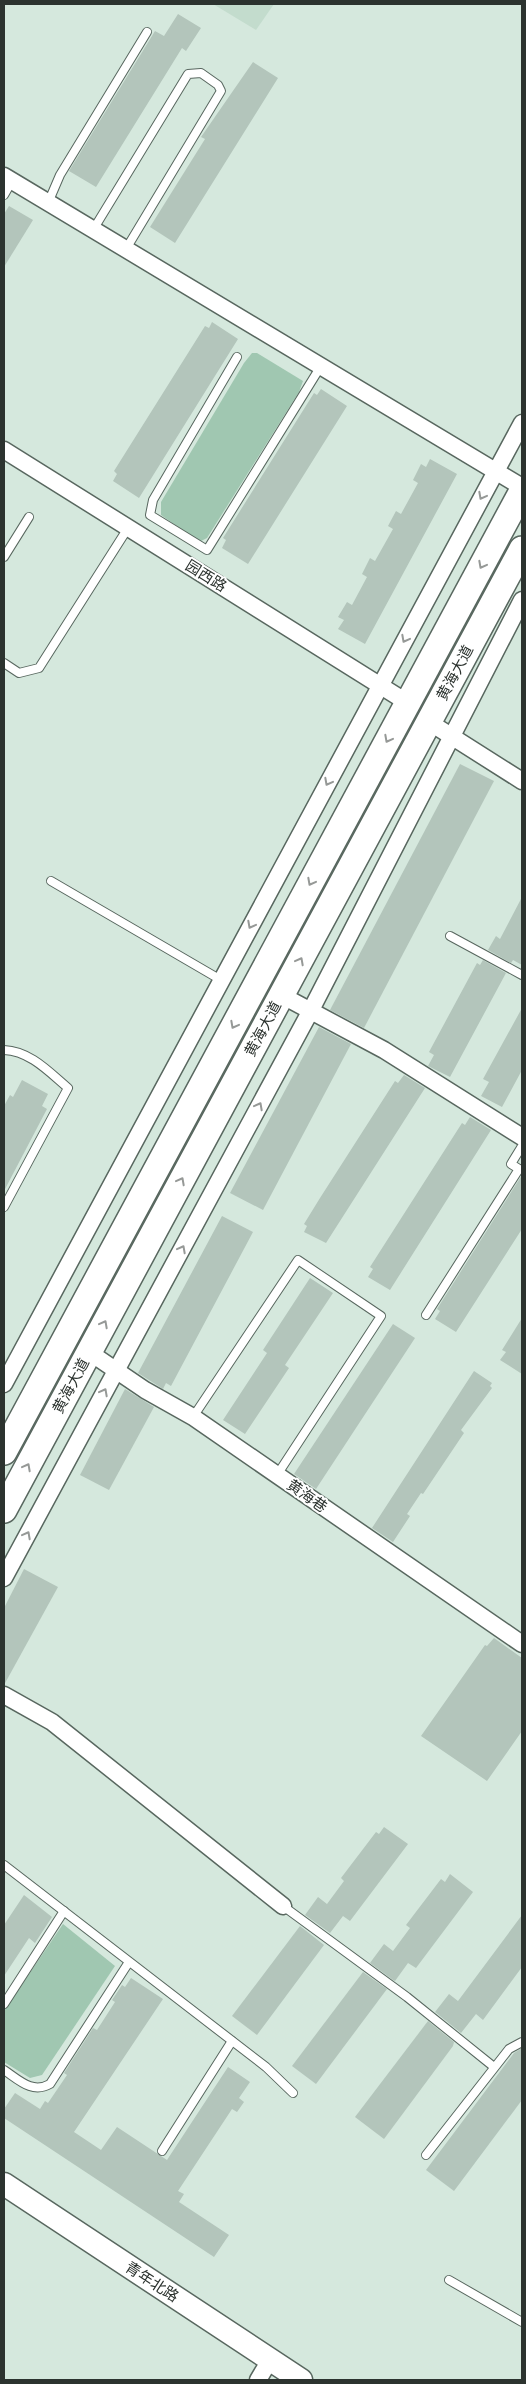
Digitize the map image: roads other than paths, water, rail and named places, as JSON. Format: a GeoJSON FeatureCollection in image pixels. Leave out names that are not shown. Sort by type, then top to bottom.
{"type":"FeatureCollection","features":[{"type":"Feature","properties":{"kind":"main road","name":"黄海大道"},"geometry":{"type":"LineString","coordinates":[[4,1452],[522,491]]}},
{"type":"Feature","properties":{"kind":"main road","name":"黄海大道"},"geometry":{"type":"LineString","coordinates":[[4,1510],[522,549]]}},
{"type":"Feature","properties":{"kind":"street"},"geometry":{"type":"LineString","coordinates":[[7,184],[48,203],[522,487]]}},
{"type":"Feature","properties":{"kind":"street"},"geometry":{"type":"LineString","coordinates":[[4,1384],[522,423]]}},
{"type":"Feature","properties":{"kind":"street","name":"园西路"},"geometry":{"type":"LineString","coordinates":[[4,450],[408,703]]}},
{"type":"Feature","properties":{"kind":"street"},"geometry":{"type":"LineString","coordinates":[[4,1578],[310,1012],[522,600]]}},
{"type":"Feature","properties":{"kind":"street"},"geometry":{"type":"LineString","coordinates":[[429,722],[522,781]]}},
{"type":"Feature","properties":{"kind":"street"},"geometry":{"type":"LineString","coordinates":[[281,995],[384,1050],[522,1137]]}},
{"type":"Feature","properties":{"kind":"street","name":"黄海巷"},"geometry":{"type":"LineString","coordinates":[[89,1352],[193,1417],[522,1644]]}},
{"type":"Feature","properties":{"kind":"street"},"geometry":{"type":"LineString","coordinates":[[4,1695],[52,1722],[283,1906]]}},
{"type":"Feature","properties":{"kind":"street","name":"青年北路"},"geometry":{"type":"LineString","coordinates":[[4,2184],[301,2380]]}},
{"type":"Feature","properties":{"kind":"street"},"geometry":{"type":"LineString","coordinates":[[258,2380],[270,2360]]}},
{"type":"Feature","properties":{"kind":"lane"},"geometry":{"type":"LineString","coordinates":[[48,203],[60,175],[147,32]]}},
{"type":"Feature","properties":{"kind":"lane"},"geometry":{"type":"LineString","coordinates":[[93,230],[188,74],[201,73],[218,85],[221,92],[126,249]]}},
{"type":"Feature","properties":{"kind":"lane"},"geometry":{"type":"LineString","coordinates":[[238,357],[152,500],[150,508],[150,515],[208,550],[321,366]]}},
{"type":"Feature","properties":{"kind":"lane"},"geometry":{"type":"LineString","coordinates":[[4,557],[29,517]]}},
{"type":"Feature","properties":{"kind":"lane"},"geometry":{"type":"LineString","coordinates":[[4,663],[19,673],[39,668],[128,528]]}},
{"type":"Feature","properties":{"kind":"lane"},"geometry":{"type":"LineString","coordinates":[[51,882],[221,980]]}},
{"type":"Feature","properties":{"kind":"lane"},"geometry":{"type":"LineString","coordinates":[[450,936],[522,975]]}},
{"type":"Feature","properties":{"kind":"lane"},"geometry":{"type":"LineString","coordinates":[[4,1050],[21,1054],[39,1063],[68,1088],[4,1207]]}},
{"type":"Feature","properties":{"kind":"lane"},"geometry":{"type":"LineString","coordinates":[[426,1315],[519,1169],[511,1164],[522,1146]]}},
{"type":"Feature","properties":{"kind":"lane"},"geometry":{"type":"LineString","coordinates":[[193,1417],[298,1260],[381,1316],[277,1475]]}},
{"type":"Feature","properties":{"kind":"lane"},"geometry":{"type":"LineString","coordinates":[[4,1865],[266,2067],[293,2093]]}},
{"type":"Feature","properties":{"kind":"lane"},"geometry":{"type":"LineString","coordinates":[[283,1906],[407,1997],[494,2067]]}},
{"type":"Feature","properties":{"kind":"lane"},"geometry":{"type":"LineString","coordinates":[[4,2004],[64,1912]]}},
{"type":"Feature","properties":{"kind":"lane"},"geometry":{"type":"LineString","coordinates":[[4,2071],[32,2089],[42,2088],[50,2084],[129,1962]]}},
{"type":"Feature","properties":{"kind":"lane"},"geometry":{"type":"LineString","coordinates":[[162,2151],[232,2041]]}},
{"type":"Feature","properties":{"kind":"lane"},"geometry":{"type":"LineString","coordinates":[[426,2155],[509,2048],[522,2042]]}},
{"type":"Feature","properties":{"kind":"lane"},"geometry":{"type":"LineString","coordinates":[[449,2280],[522,2322]]}}]}
